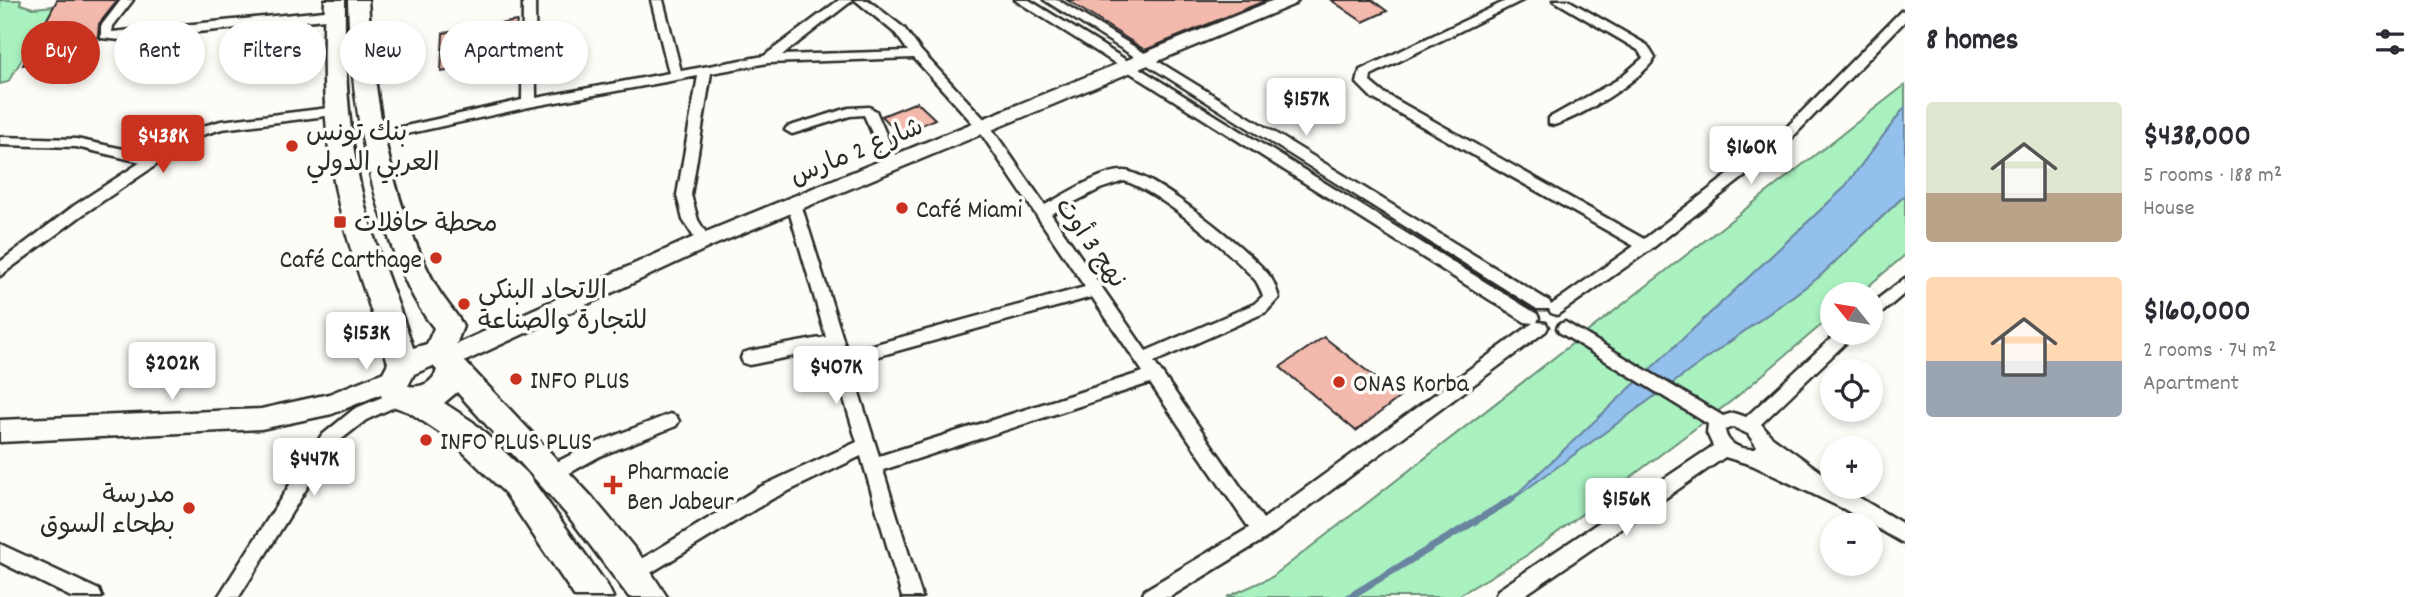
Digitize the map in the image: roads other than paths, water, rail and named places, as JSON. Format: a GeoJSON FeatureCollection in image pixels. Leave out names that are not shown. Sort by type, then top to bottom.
{"type":"FeatureCollection","features":[{"type":"Feature","properties":{"kind":"highway"},"geometry":{"type":"LineString","coordinates":[[358,0],[360,64],[370,138],[386,196],[417,277],[434,310],[449,326],[445,360],[451,376],[440,390],[401,386]]}},
{"type":"Feature","properties":{"kind":"highway"},"geometry":{"type":"LineString","coordinates":[[335,7],[337,111],[353,210],[401,386],[462,431],[516,483],[595,597]]}},
{"type":"Feature","properties":{"kind":"highway"},"geometry":{"type":"LineString","coordinates":[[401,386],[420,356],[445,360],[551,474],[642,586]]}},
{"type":"Feature","properties":{"kind":"street"},"geometry":{"type":"LineString","coordinates":[[127,0],[107,26],[105,35],[120,36],[335,7]]}},
{"type":"Feature","properties":{"kind":"street"},"geometry":{"type":"LineString","coordinates":[[529,0],[529,103]]}},
{"type":"Feature","properties":{"kind":"street"},"geometry":{"type":"LineString","coordinates":[[657,0],[676,77]]}},
{"type":"Feature","properties":{"kind":"street"},"geometry":{"type":"LineString","coordinates":[[768,59],[847,0]]}},
{"type":"Feature","properties":{"kind":"street","name":"نهج 3 أوت"},"geometry":{"type":"LineString","coordinates":[[860,0],[890,21],[983,126],[1261,531]]}},
{"type":"Feature","properties":{"kind":"street"},"geometry":{"type":"LineString","coordinates":[[1021,0],[1136,63],[1543,315],[1566,319],[1571,332]]}},
{"type":"Feature","properties":{"kind":"street"},"geometry":{"type":"LineString","coordinates":[[1051,0],[1136,63]]}},
{"type":"Feature","properties":{"kind":"street","name":"شارع 2 مارس"},"geometry":{"type":"LineString","coordinates":[[445,360],[704,241],[1289,0]]}},
{"type":"Feature","properties":{"kind":"street"},"geometry":{"type":"LineString","coordinates":[[1517,0],[1365,73],[1363,83],[1377,95],[1645,246]]}},
{"type":"Feature","properties":{"kind":"street"},"geometry":{"type":"LineString","coordinates":[[1554,121],[1621,83],[1645,66],[1649,58],[1643,48],[1559,0]]}},
{"type":"Feature","properties":{"kind":"street"},"geometry":{"type":"LineString","coordinates":[[1152,597],[1261,531],[1543,315],[1645,246],[1780,142],[1905,14]]}},
{"type":"Feature","properties":{"kind":"street"},"geometry":{"type":"LineString","coordinates":[[370,138],[529,103],[768,59],[917,54]]}},
{"type":"Feature","properties":{"kind":"street"},"geometry":{"type":"LineString","coordinates":[[704,241],[689,217],[684,195],[705,70]]}},
{"type":"Feature","properties":{"kind":"street"},"geometry":{"type":"LineString","coordinates":[[0,270],[72,215],[204,128],[337,111]]}},
{"type":"Feature","properties":{"kind":"street"},"geometry":{"type":"LineString","coordinates":[[792,130],[849,112],[869,111],[892,164]]}},
{"type":"Feature","properties":{"kind":"street"},"geometry":{"type":"LineString","coordinates":[[0,141],[76,143],[155,160]]}},
{"type":"Feature","properties":{"kind":"street"},"geometry":{"type":"LineString","coordinates":[[1041,213],[1113,178],[1130,177],[1157,190],[1265,281],[1271,298],[1260,308],[1144,359]]}},
{"type":"Feature","properties":{"kind":"street"},"geometry":{"type":"LineString","coordinates":[[794,204],[912,597]]}},
{"type":"Feature","properties":{"kind":"street"},"geometry":{"type":"LineString","coordinates":[[1883,303],[1905,284]]}},
{"type":"Feature","properties":{"kind":"street"},"geometry":{"type":"LineString","coordinates":[[842,360],[1095,290]]}},
{"type":"Feature","properties":{"kind":"street"},"geometry":{"type":"LineString","coordinates":[[1543,315],[1554,331],[1571,332],[1714,419],[1733,420],[1749,425],[1760,450],[1905,535]]}},
{"type":"Feature","properties":{"kind":"street"},"geometry":{"type":"LineString","coordinates":[[749,358],[836,341]]}},
{"type":"Feature","properties":{"kind":"street"},"geometry":{"type":"LineString","coordinates":[[1749,425],[1835,345]]}},
{"type":"Feature","properties":{"kind":"street"},"geometry":{"type":"LineString","coordinates":[[874,465],[1155,375]]}},
{"type":"Feature","properties":{"kind":"street"},"geometry":{"type":"LineString","coordinates":[[0,431],[261,419],[310,411],[401,386]]}},
{"type":"Feature","properties":{"kind":"street"},"geometry":{"type":"LineString","coordinates":[[228,597],[327,441],[338,429],[401,386]]}},
{"type":"Feature","properties":{"kind":"street"},"geometry":{"type":"LineString","coordinates":[[1714,419],[1715,429],[1725,447],[1740,456],[1760,450]]}},
{"type":"Feature","properties":{"kind":"street"},"geometry":{"type":"LineString","coordinates":[[551,474],[594,451],[670,421]]}},
{"type":"Feature","properties":{"kind":"street"},"geometry":{"type":"LineString","coordinates":[[642,586],[766,493],[867,445]]}},
{"type":"Feature","properties":{"kind":"street"},"geometry":{"type":"LineString","coordinates":[[1505,597],[1725,447]]}},
{"type":"Feature","properties":{"kind":"street"},"geometry":{"type":"LineString","coordinates":[[0,552],[92,597]]}},
{"type":"Feature","properties":{"kind":"water"},"geometry":{"type":"Polygon","coordinates":[[[1905,107],[1905,195],[1819,277],[1506,504],[1843,189],[1905,107]]]}},
{"type":"Feature","properties":{"kind":"waterway"},"geometry":{"type":"LineString","coordinates":[[1349,597],[1512,499]]}},
{"type":"Feature","properties":{"kind":"place","name":"بنك تونس العربي الدولي"},"geometry":{"type":"Point","coordinates":[292,146]}},
{"type":"Feature","properties":{"kind":"place","name":"Café Miami"},"geometry":{"type":"Point","coordinates":[902,208]}},
{"type":"Feature","properties":{"kind":"place","name":"محطة حافلات"},"geometry":{"type":"Point","coordinates":[340,222]}},
{"type":"Feature","properties":{"kind":"place","name":"Café Carthage"},"geometry":{"type":"Point","coordinates":[436,258]}},
{"type":"Feature","properties":{"kind":"place","name":"الاتحاد البنكي للتجارة والصناعة"},"geometry":{"type":"Point","coordinates":[464,304]}},
{"type":"Feature","properties":{"kind":"place","name":"INFO PLUS"},"geometry":{"type":"Point","coordinates":[516,379]}},
{"type":"Feature","properties":{"kind":"place","name":"ONAS Korba"},"geometry":{"type":"Point","coordinates":[1339,382]}},
{"type":"Feature","properties":{"kind":"place","name":"INFO PLUS PLUS"},"geometry":{"type":"Point","coordinates":[426,440]}},
{"type":"Feature","properties":{"kind":"place","name":"Pharmacie Ben Jabeur"},"geometry":{"type":"Point","coordinates":[613,485]}},
{"type":"Feature","properties":{"kind":"place","name":"مدرسة بطحاء السوق"},"geometry":{"type":"Point","coordinates":[189,508]}}]}
